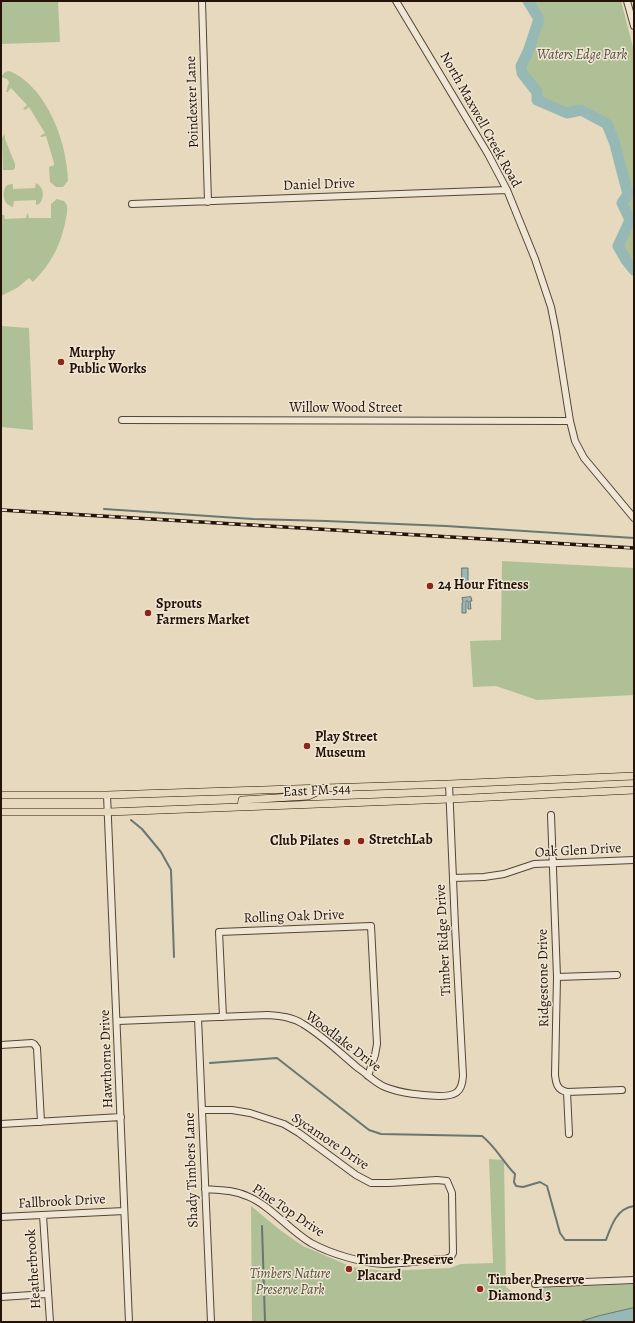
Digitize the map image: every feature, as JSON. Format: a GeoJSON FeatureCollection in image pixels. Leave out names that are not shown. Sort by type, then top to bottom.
{"type":"FeatureCollection","features":[{"type":"Feature","properties":{"kind":"main road","name":"East FM 544"},"geometry":{"type":"LineString","coordinates":[[1,795],[107,795],[449,784],[634,776]]}},
{"type":"Feature","properties":{"kind":"main road"},"geometry":{"type":"LineString","coordinates":[[241,807],[242,800],[308,796],[325,788]]}},
{"type":"Feature","properties":{"kind":"main road","name":"East FM 544"},"geometry":{"type":"LineString","coordinates":[[1,812],[108,812],[450,799],[634,790]]}},
{"type":"Feature","properties":{"kind":"street","name":"Poindexter Lane"},"geometry":{"type":"LineString","coordinates":[[202,1],[208,202]]}},
{"type":"Feature","properties":{"kind":"street","name":"North Maxwell Creek Road"},"geometry":{"type":"LineString","coordinates":[[396,1],[488,154],[507,190],[535,259],[550,307],[556,332],[570,421],[575,441],[584,458],[634,518]]}},
{"type":"Feature","properties":{"kind":"street"},"geometry":{"type":"LineString","coordinates":[[627,1],[634,26]]}},
{"type":"Feature","properties":{"kind":"street","name":"Daniel Drive"},"geometry":{"type":"LineString","coordinates":[[132,204],[507,190]]}},
{"type":"Feature","properties":{"kind":"street","name":"Willow Wood Street"},"geometry":{"type":"LineString","coordinates":[[122,420],[570,421]]}},
{"type":"Feature","properties":{"kind":"street","name":"Timber Ridge Drive"},"geometry":{"type":"LineString","coordinates":[[449,784],[463,1076],[463,1084],[457,1092]]}},
{"type":"Feature","properties":{"kind":"street","name":"Hawthorne Drive"},"geometry":{"type":"LineString","coordinates":[[107,795],[118,1021],[129,1322]]}},
{"type":"Feature","properties":{"kind":"street","name":"Ridgestone Drive"},"geometry":{"type":"LineString","coordinates":[[551,815],[557,977],[555,1075],[556,1084],[558,1087],[562,1091],[567,1092]]}},
{"type":"Feature","properties":{"kind":"street","name":"Oak Glen Drive"},"geometry":{"type":"LineString","coordinates":[[453,878],[484,877],[504,874],[534,864],[634,860]]}},
{"type":"Feature","properties":{"kind":"street","name":"Rolling Oak Drive"},"geometry":{"type":"LineString","coordinates":[[223,1017],[218,932],[371,926],[377,1044],[376,1055],[368,1076]]}},
{"type":"Feature","properties":{"kind":"street"},"geometry":{"type":"LineString","coordinates":[[557,977],[617,975]]}},
{"type":"Feature","properties":{"kind":"street","name":"Woodlake Drive"},"geometry":{"type":"LineString","coordinates":[[118,1021],[268,1015],[287,1017],[302,1024],[322,1037],[368,1076],[385,1087],[411,1094],[442,1096],[457,1092]]}},
{"type":"Feature","properties":{"kind":"street","name":"Shady Timbers Lane"},"geometry":{"type":"LineString","coordinates":[[198,1018],[211,1322]]}},
{"type":"Feature","properties":{"kind":"street"},"geometry":{"type":"LineString","coordinates":[[1,1045],[34,1044],[38,1052],[41,1122]]}},
{"type":"Feature","properties":{"kind":"street"},"geometry":{"type":"LineString","coordinates":[[569,1134],[567,1092],[622,1090]]}},
{"type":"Feature","properties":{"kind":"street","name":"Sycamore Drive"},"geometry":{"type":"LineString","coordinates":[[202,1110],[232,1110],[250,1113],[284,1124],[299,1133],[356,1175],[371,1183],[437,1180],[447,1182],[452,1192],[453,1249],[451,1257]]}},
{"type":"Feature","properties":{"kind":"street"},"geometry":{"type":"LineString","coordinates":[[1,1124],[121,1118]]}},
{"type":"Feature","properties":{"kind":"street","name":"Pine Top Drive"},"geometry":{"type":"LineString","coordinates":[[205,1189],[227,1190],[246,1195],[261,1204],[311,1243],[325,1250],[355,1259],[385,1264],[446,1259],[451,1257]]}},
{"type":"Feature","properties":{"kind":"street","name":"Fallbrook Drive"},"geometry":{"type":"LineString","coordinates":[[1,1217],[124,1211]]}},
{"type":"Feature","properties":{"kind":"street","name":"Heatherbrook"},"geometry":{"type":"LineString","coordinates":[[43,1215],[50,1322]]}},
{"type":"Feature","properties":{"kind":"street"},"geometry":{"type":"LineString","coordinates":[[535,1284],[634,1280]]}},
{"type":"Feature","properties":{"kind":"street"},"geometry":{"type":"LineString","coordinates":[[1,1296],[47,1294]]}},
{"type":"Feature","properties":{"kind":"green space"},"geometry":{"type":"Polygon","coordinates":[[[1,1],[58,1],[60,42],[1,44],[1,1]]]}},
{"type":"Feature","properties":{"kind":"green space","name":"Waters Edge Park"},"geometry":{"type":"Polygon","coordinates":[[[527,1],[621,1],[634,51],[634,270],[618,246],[630,220],[622,203],[628,194],[615,144],[607,124],[581,110],[567,113],[537,100],[537,92],[522,73],[521,66],[528,52],[539,19],[527,1]]]}},
{"type":"Feature","properties":{"kind":"green space"},"geometry":{"type":"Polygon","coordinates":[[[8,71],[22,78],[32,87],[41,98],[56,124],[61,138],[67,167],[68,181],[63,187],[56,187],[50,182],[49,167],[54,165],[54,163],[46,136],[40,136],[45,133],[29,107],[25,110],[23,109],[27,105],[11,88],[8,92],[6,92],[9,82],[7,79],[1,77],[8,71]]]}},
{"type":"Feature","properties":{"kind":"green space"},"geometry":{"type":"Polygon","coordinates":[[[5,134],[5,139],[15,164],[15,168],[13,170],[3,170],[2,138],[5,134]]]}},
{"type":"Feature","properties":{"kind":"green space"},"geometry":{"type":"Polygon","coordinates":[[[36,183],[41,187],[43,193],[39,204],[36,205],[36,200],[14,201],[13,207],[5,201],[4,191],[7,185],[13,184],[13,189],[35,188],[36,183]]]}},
{"type":"Feature","properties":{"kind":"green space"},"geometry":{"type":"Polygon","coordinates":[[[57,199],[64,201],[67,205],[67,211],[62,236],[55,253],[33,282],[29,278],[17,288],[1,296],[1,215],[4,215],[5,219],[26,218],[28,213],[29,218],[51,218],[51,204],[57,199]]]}},
{"type":"Feature","properties":{"kind":"green space"},"geometry":{"type":"Polygon","coordinates":[[[1,326],[29,328],[33,430],[1,427],[1,326]]]}},
{"type":"Feature","properties":{"kind":"green space"},"geometry":{"type":"Polygon","coordinates":[[[502,561],[634,568],[634,695],[537,700],[496,686],[473,687],[470,641],[501,640],[502,561]]]}},
{"type":"Feature","properties":{"kind":"green space","name":"Timbers Nature Preserve Park"},"geometry":{"type":"Polygon","coordinates":[[[489,1159],[504,1160],[506,1287],[521,1298],[530,1298],[544,1288],[634,1284],[634,1322],[252,1322],[251,1206],[280,1230],[303,1246],[352,1267],[385,1271],[450,1268],[461,1264],[493,1263],[489,1159]]]}},
{"type":"Feature","properties":{"kind":"water"},"geometry":{"type":"Polygon","coordinates":[[[462,568],[468,568],[469,588],[462,588],[462,568]]]}},
{"type":"Feature","properties":{"kind":"water"},"geometry":{"type":"Polygon","coordinates":[[[471,597],[471,609],[468,609],[468,601],[466,601],[466,613],[462,613],[462,598],[471,597]]]}},
{"type":"Feature","properties":{"kind":"water"},"geometry":{"type":"Polygon","coordinates":[[[634,1308],[634,1322],[579,1322],[598,1316],[634,1308]]]}},
{"type":"Feature","properties":{"kind":"waterway"},"geometry":{"type":"LineString","coordinates":[[528,1],[539,19],[528,52],[521,66],[522,73],[537,92],[537,100],[567,113],[581,110],[607,124],[615,144],[628,194],[622,203],[630,220],[618,246],[634,270]]}},
{"type":"Feature","properties":{"kind":"waterway"},"geometry":{"type":"LineString","coordinates":[[104,509],[253,519],[446,526],[634,538]]}},
{"type":"Feature","properties":{"kind":"waterway"},"geometry":{"type":"LineString","coordinates":[[131,820],[142,829],[161,852],[171,870],[174,957]]}},
{"type":"Feature","properties":{"kind":"waterway"},"geometry":{"type":"LineString","coordinates":[[210,1063],[277,1058],[369,1130],[381,1134],[482,1136],[515,1174],[514,1182],[516,1186],[523,1187],[540,1182],[547,1186],[560,1233],[565,1240],[606,1240],[619,1214],[628,1207],[634,1206]]}},
{"type":"Feature","properties":{"kind":"waterway"},"geometry":{"type":"LineString","coordinates":[[262,1226],[265,1322]]}},
{"type":"Feature","properties":{"kind":"railway"},"geometry":{"type":"LineString","coordinates":[[1,510],[634,548]]}},
{"type":"Feature","properties":{"kind":"place","name":"Murphy Public Works"},"geometry":{"type":"Point","coordinates":[61,362]}},
{"type":"Feature","properties":{"kind":"place","name":"24 Hour Fitness"},"geometry":{"type":"Point","coordinates":[430,586]}},
{"type":"Feature","properties":{"kind":"place","name":"Sprouts Farmers Market"},"geometry":{"type":"Point","coordinates":[148,613]}},
{"type":"Feature","properties":{"kind":"place","name":"Play Street Museum"},"geometry":{"type":"Point","coordinates":[307,746]}},
{"type":"Feature","properties":{"kind":"place","name":"StretchLab"},"geometry":{"type":"Point","coordinates":[361,841]}},
{"type":"Feature","properties":{"kind":"place","name":"Club Pilates"},"geometry":{"type":"Point","coordinates":[347,842]}},
{"type":"Feature","properties":{"kind":"place","name":"Timber Preserve Placard"},"geometry":{"type":"Point","coordinates":[349,1269]}},
{"type":"Feature","properties":{"kind":"place","name":"Timber Preserve Diamond 3"},"geometry":{"type":"Point","coordinates":[480,1289]}}]}
